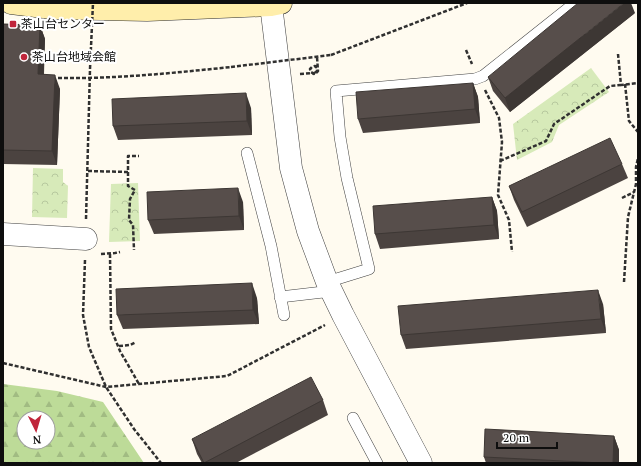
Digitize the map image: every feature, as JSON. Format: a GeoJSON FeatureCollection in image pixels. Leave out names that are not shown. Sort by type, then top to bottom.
{"type":"FeatureCollection","features":[{"type":"Feature","properties":{"kind":"street"},"geometry":{"type":"LineString","coordinates":[[11,3],[52,8],[147,10],[276,4],[291,168],[308,231],[329,287],[421,463]]}},
{"type":"Feature","properties":{"kind":"street"},"geometry":{"type":"LineString","coordinates":[[3,234],[86,239]]}},
{"type":"Feature","properties":{"kind":"lane"},"geometry":{"type":"LineString","coordinates":[[280,297],[329,287],[369,269],[347,178],[340,136],[336,91],[479,78],[575,3]]}},
{"type":"Feature","properties":{"kind":"lane"},"geometry":{"type":"LineString","coordinates":[[247,153],[271,246],[284,315]]}},
{"type":"Feature","properties":{"kind":"lane"},"geometry":{"type":"LineString","coordinates":[[353,418],[377,463]]}},
{"type":"Feature","properties":{"kind":"path"},"geometry":{"type":"LineString","coordinates":[[90,69],[93,3]]}},
{"type":"Feature","properties":{"kind":"path"},"geometry":{"type":"LineString","coordinates":[[58,78],[149,75],[331,55],[467,3]]}},
{"type":"Feature","properties":{"kind":"path"},"geometry":{"type":"LineString","coordinates":[[466,50],[499,118],[502,142],[498,195],[509,220],[512,252]]}},
{"type":"Feature","properties":{"kind":"path"},"geometry":{"type":"LineString","coordinates":[[618,54],[621,85]]}},
{"type":"Feature","properties":{"kind":"path"},"geometry":{"type":"LineString","coordinates":[[299,74],[315,73],[317,68],[315,66],[310,69],[311,72],[314,74],[318,71],[316,57]]}},
{"type":"Feature","properties":{"kind":"path"},"geometry":{"type":"LineString","coordinates":[[500,161],[546,141],[554,124],[610,86],[638,83]]}},
{"type":"Feature","properties":{"kind":"path"},"geometry":{"type":"LineString","coordinates":[[625,84],[629,120],[638,132]]}},
{"type":"Feature","properties":{"kind":"path"},"geometry":{"type":"LineString","coordinates":[[134,250],[133,224],[129,220],[130,199],[135,190],[128,186],[128,156],[139,156]]}},
{"type":"Feature","properties":{"kind":"path"},"geometry":{"type":"LineString","coordinates":[[624,282],[628,217],[636,184],[636,167],[638,158]]}},
{"type":"Feature","properties":{"kind":"path"},"geometry":{"type":"LineString","coordinates":[[88,171],[128,172]]}},
{"type":"Feature","properties":{"kind":"path"},"geometry":{"type":"LineString","coordinates":[[622,198],[634,192]]}},
{"type":"Feature","properties":{"kind":"path"},"geometry":{"type":"LineString","coordinates":[[110,254],[111,329],[120,351],[139,384]]}},
{"type":"Feature","properties":{"kind":"path"},"geometry":{"type":"LineString","coordinates":[[3,363],[106,387],[227,376],[343,315]]}},
{"type":"Feature","properties":{"kind":"path"},"geometry":{"type":"LineString","coordinates":[[119,346],[130,345],[136,342]]}},
{"type":"Feature","properties":{"kind":"path"},"geometry":{"type":"LineString","coordinates":[[106,387],[134,429],[161,463]]}},
{"type":"Feature","properties":{"kind":"green space"},"geometry":{"type":"Polygon","coordinates":[[[591,68],[609,92],[559,125],[552,142],[517,160],[513,124],[591,68]]]}},
{"type":"Feature","properties":{"kind":"green space"},"geometry":{"type":"Polygon","coordinates":[[[33,168],[63,169],[63,182],[68,186],[67,218],[32,217],[33,168]]]}},
{"type":"Feature","properties":{"kind":"green space"},"geometry":{"type":"Polygon","coordinates":[[[138,183],[140,241],[109,242],[111,184],[138,183]]]}},
{"type":"Feature","properties":{"kind":"green space"},"geometry":{"type":"Polygon","coordinates":[[[3,384],[57,391],[103,402],[144,463],[3,463],[3,384]]]}},
{"type":"Feature","properties":{"kind":"building"},"geometry":{"type":"Polygon","coordinates":[[[578,3],[624,3],[505,98],[488,77],[578,3]]]}},
{"type":"Feature","properties":{"kind":"building"},"geometry":{"type":"Polygon","coordinates":[[[3,24],[40,25],[38,74],[55,75],[52,151],[3,150],[3,24]]]}},
{"type":"Feature","properties":{"kind":"building"},"geometry":{"type":"Polygon","coordinates":[[[473,83],[475,109],[358,119],[356,92],[473,83]]]}},
{"type":"Feature","properties":{"kind":"building"},"geometry":{"type":"Polygon","coordinates":[[[246,93],[247,121],[113,126],[112,99],[246,93]]]}},
{"type":"Feature","properties":{"kind":"building"},"geometry":{"type":"Polygon","coordinates":[[[610,138],[622,164],[522,212],[509,186],[610,138]]]}},
{"type":"Feature","properties":{"kind":"building"},"geometry":{"type":"Polygon","coordinates":[[[238,188],[239,216],[148,220],[147,192],[238,188]]]}},
{"type":"Feature","properties":{"kind":"building"},"geometry":{"type":"Polygon","coordinates":[[[492,197],[494,225],[375,234],[373,206],[492,197]]]}},
{"type":"Feature","properties":{"kind":"building"},"geometry":{"type":"Polygon","coordinates":[[[252,283],[253,310],[117,315],[116,289],[252,283]]]}},
{"type":"Feature","properties":{"kind":"building"},"geometry":{"type":"Polygon","coordinates":[[[598,290],[601,319],[401,335],[398,306],[598,290]]]}},
{"type":"Feature","properties":{"kind":"building"},"geometry":{"type":"Polygon","coordinates":[[[311,377],[323,400],[204,463],[192,439],[311,377]]]}},
{"type":"Feature","properties":{"kind":"building"},"geometry":{"type":"Polygon","coordinates":[[[485,429],[614,436],[613,463],[484,457],[485,429]]]}},
{"type":"Feature","properties":{"kind":"place","name":"茶山台センター"},"geometry":{"type":"Point","coordinates":[13,24]}},
{"type":"Feature","properties":{"kind":"place","name":"茶山台地域会館"},"geometry":{"type":"Point","coordinates":[24,57]}}]}
